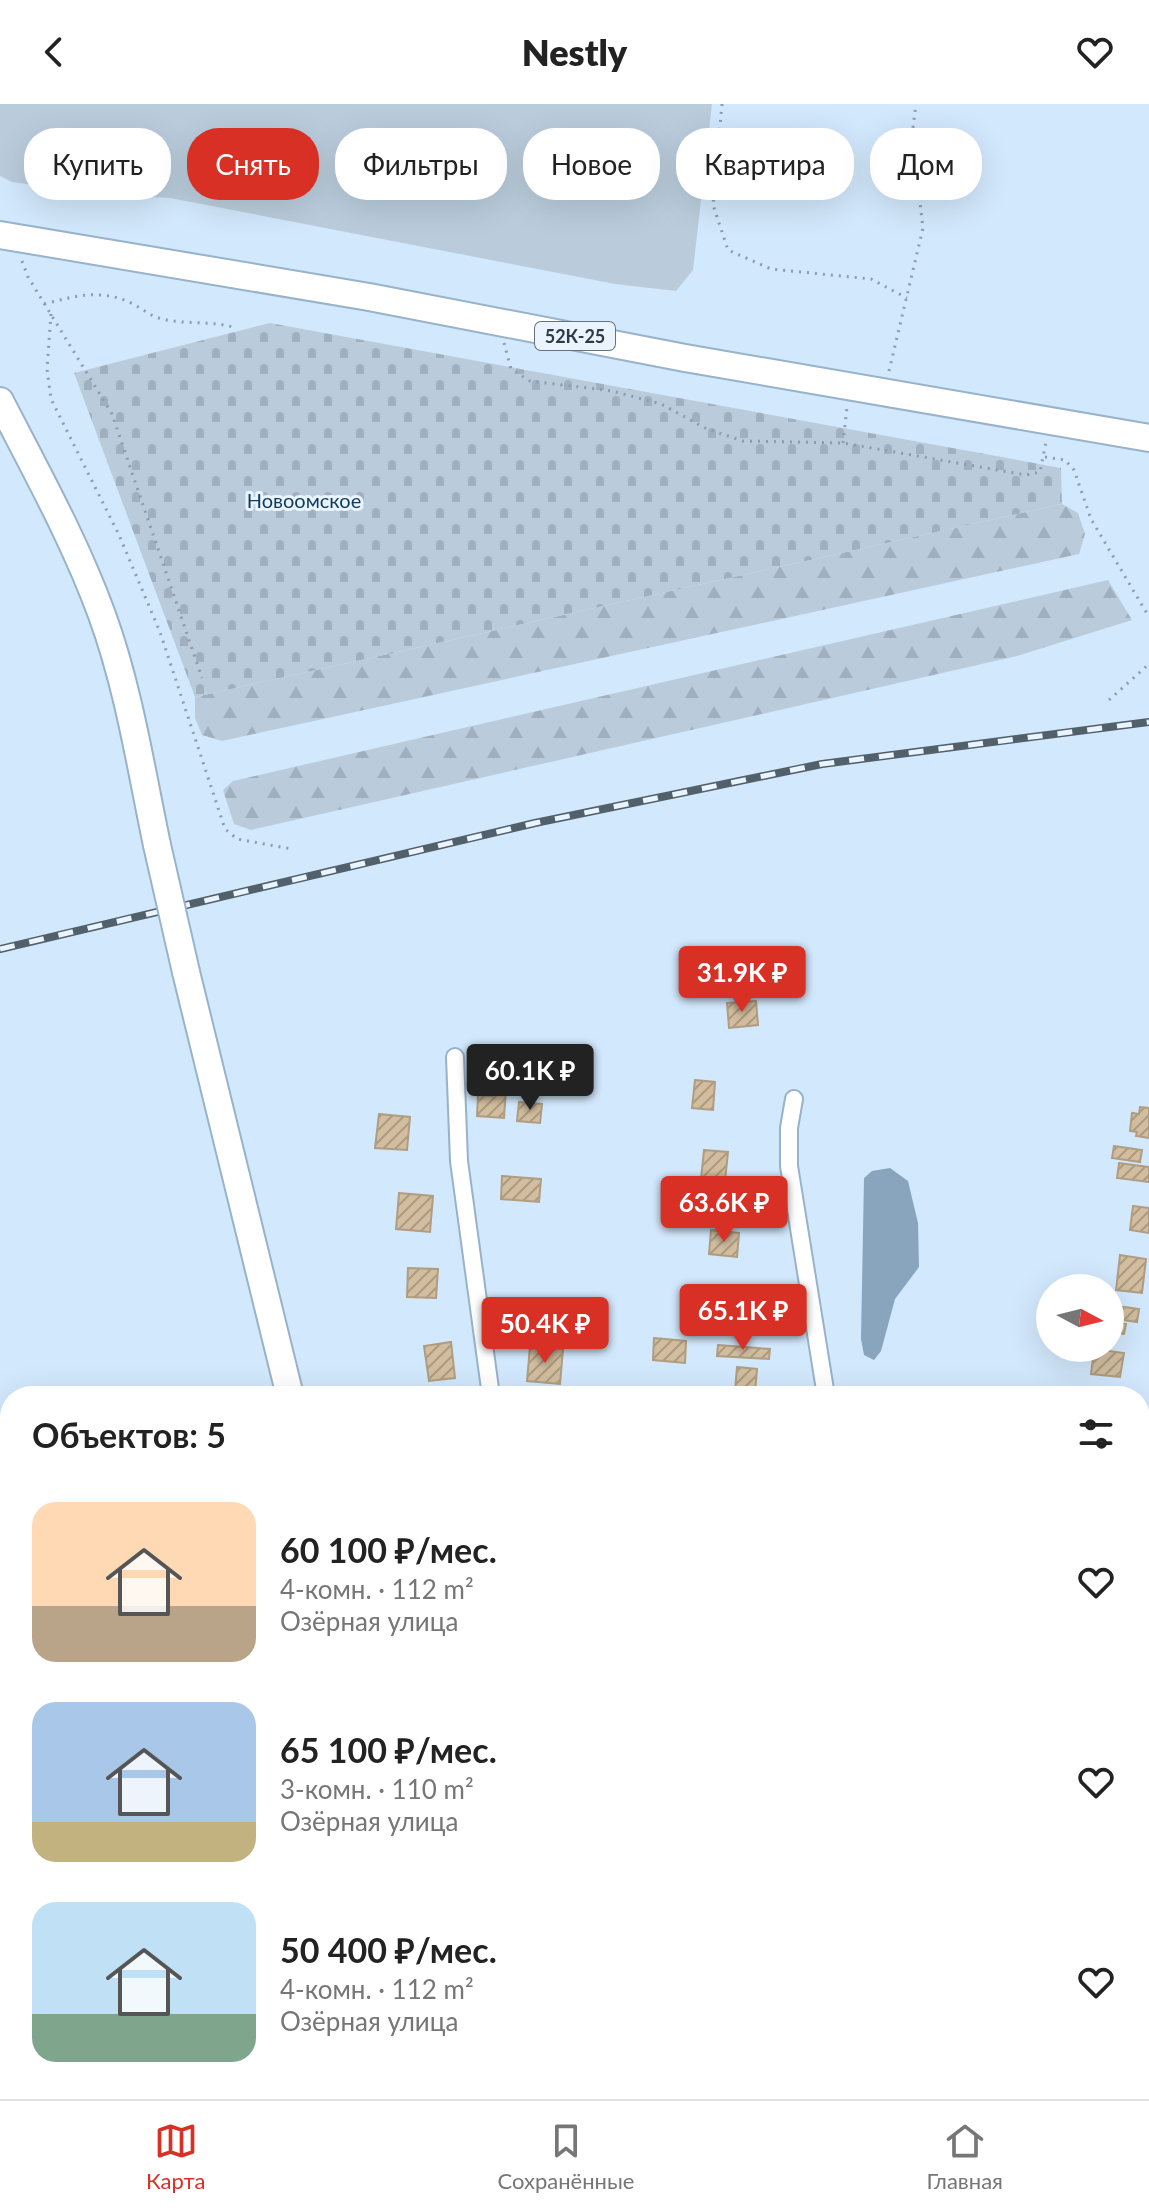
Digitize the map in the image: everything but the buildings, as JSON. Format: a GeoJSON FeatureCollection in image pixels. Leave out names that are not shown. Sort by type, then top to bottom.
{"type":"FeatureCollection","features":[{"type":"Feature","properties":{"kind":"main road","name":"52К-25"},"geometry":{"type":"LineString","coordinates":[[8,237],[1149,438]]}},
{"type":"Feature","properties":{"kind":"main road"},"geometry":{"type":"LineString","coordinates":[[0,401],[50,499],[102,615],[118,665],[186,972],[288,1386]]}},
{"type":"Feature","properties":{"kind":"street"},"geometry":{"type":"LineString","coordinates":[[455,1057],[459,1161],[490,1386]]}},
{"type":"Feature","properties":{"kind":"street"},"geometry":{"type":"LineString","coordinates":[[794,1099],[789,1128],[789,1166],[824,1386]]}},
{"type":"Feature","properties":{"kind":"path"},"geometry":{"type":"LineString","coordinates":[[722,104],[713,205],[728,250],[771,269],[871,279],[907,298]]}},
{"type":"Feature","properties":{"kind":"path"},"geometry":{"type":"LineString","coordinates":[[883,393],[923,228],[912,135],[916,104]]}},
{"type":"Feature","properties":{"kind":"path"},"geometry":{"type":"LineString","coordinates":[[8,237],[28,277],[112,414],[202,678]]}},
{"type":"Feature","properties":{"kind":"path"},"geometry":{"type":"LineString","coordinates":[[44,304],[87,293],[112,295],[158,318],[182,323],[216,322],[236,328]]}},
{"type":"Feature","properties":{"kind":"path"},"geometry":{"type":"LineString","coordinates":[[51,314],[47,369],[51,399],[119,535],[160,632],[225,829],[237,839],[292,849]]}},
{"type":"Feature","properties":{"kind":"path"},"geometry":{"type":"LineString","coordinates":[[505,323],[504,352],[511,369],[530,381],[612,391],[661,404],[707,429],[743,441],[843,443],[1026,475],[1040,472],[1045,457],[1048,421]]}},
{"type":"Feature","properties":{"kind":"path"},"geometry":{"type":"LineString","coordinates":[[843,443],[850,387]]}},
{"type":"Feature","properties":{"kind":"path"},"geometry":{"type":"LineString","coordinates":[[1045,457],[1065,460],[1074,470],[1091,519],[1149,617]]}},
{"type":"Feature","properties":{"kind":"path"},"geometry":{"type":"LineString","coordinates":[[1109,700],[1149,664]]}},
{"type":"Feature","properties":{"kind":"green space"},"geometry":{"type":"Polygon","coordinates":[[[0,104],[712,104],[709,128],[676,128],[676,200],[701,200],[693,270],[676,291],[615,284],[171,198],[171,128],[24,128],[24,184],[0,176],[0,104]]]}},
{"type":"Feature","properties":{"kind":"green space","name":"Новоомское"},"geometry":{"type":"Polygon","coordinates":[[[270,323],[1061,468],[1062,504],[195,697],[74,373],[270,323]]]}},
{"type":"Feature","properties":{"kind":"green space"},"geometry":{"type":"Polygon","coordinates":[[[1062,504],[1078,513],[1085,534],[1079,554],[222,741],[202,735],[195,718],[195,697],[1062,504]]]}},
{"type":"Feature","properties":{"kind":"green space"},"geometry":{"type":"Polygon","coordinates":[[[1108,580],[1132,620],[1017,656],[251,830],[234,824],[223,790],[233,781],[1108,580]]]}},
{"type":"Feature","properties":{"kind":"shaded area"},"geometry":{"type":"Polygon","coordinates":[[[890,1168],[908,1181],[918,1223],[919,1267],[895,1299],[881,1351],[874,1360],[864,1355],[861,1339],[864,1178],[872,1171],[890,1168]]]}},
{"type":"Feature","properties":{"kind":"railway"},"geometry":{"type":"LineString","coordinates":[[0,949],[535,823],[822,764],[1149,722]]}}]}
